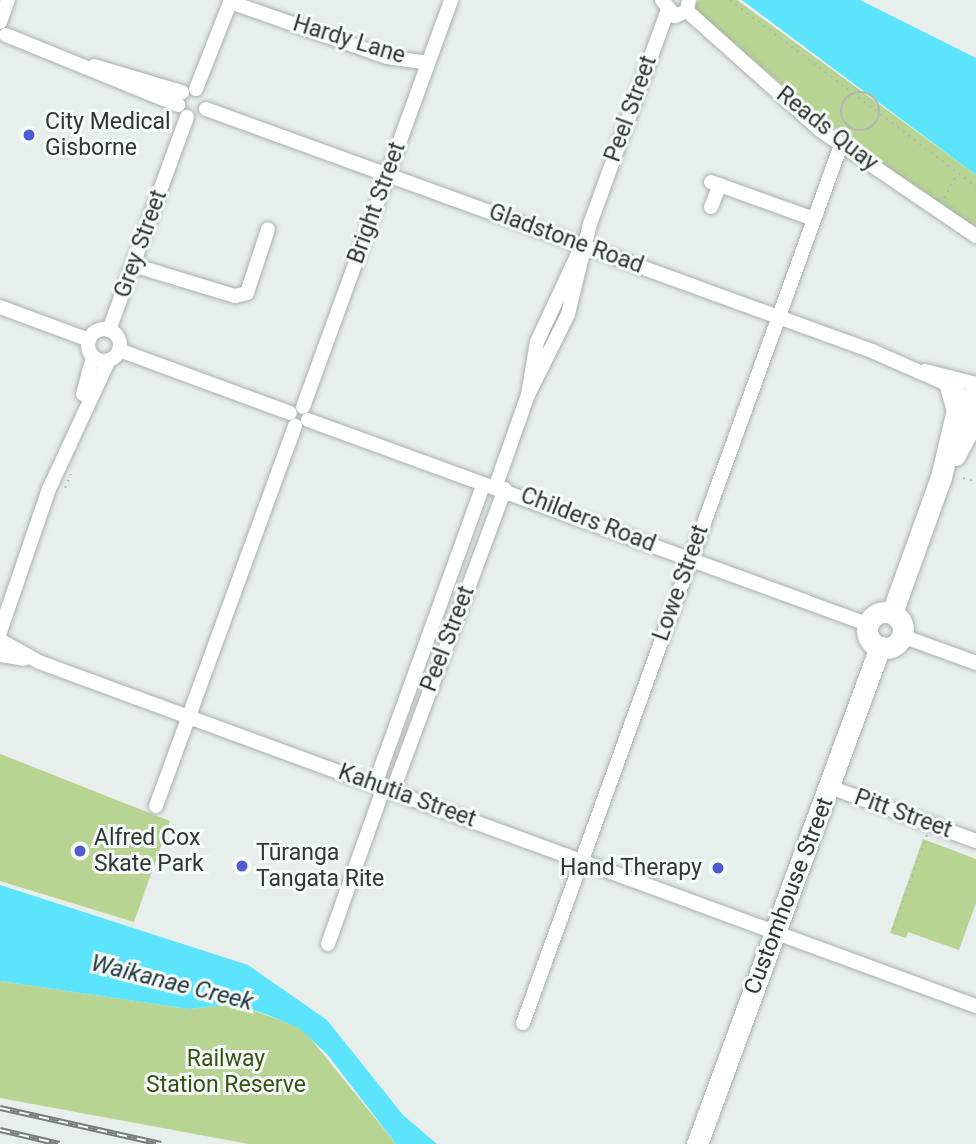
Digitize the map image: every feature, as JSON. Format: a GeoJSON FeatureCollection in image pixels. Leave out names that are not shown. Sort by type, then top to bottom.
{"type":"FeatureCollection","features":[{"type":"Feature","properties":{"kind":"highway"},"geometry":{"type":"LineString","coordinates":[[892,612],[972,399],[950,386]]}},
{"type":"Feature","properties":{"kind":"highway"},"geometry":{"type":"LineString","coordinates":[[892,612],[902,622],[902,636],[880,647],[868,638],[867,624],[877,613],[892,612]]}},
{"type":"Feature","properties":{"kind":"highway","name":"Customhouse Street"},"geometry":{"type":"LineString","coordinates":[[697,1144],[880,647]]}},
{"type":"Feature","properties":{"kind":"street"},"geometry":{"type":"LineString","coordinates":[[8,0],[1,30],[89,66],[115,83],[185,95],[205,96],[206,109],[187,117],[185,95],[230,1]]}},
{"type":"Feature","properties":{"kind":"street","name":"Bright Street"},"geometry":{"type":"LineString","coordinates":[[156,806],[451,0]]}},
{"type":"Feature","properties":{"kind":"street","name":"Hardy Lane"},"geometry":{"type":"LineString","coordinates":[[230,1],[387,57],[428,63]]}},
{"type":"Feature","properties":{"kind":"street"},"geometry":{"type":"LineString","coordinates":[[664,7],[688,5]]}},
{"type":"Feature","properties":{"kind":"street","name":"Reads Quay"},"geometry":{"type":"LineString","coordinates":[[688,5],[841,145],[976,236]]}},
{"type":"Feature","properties":{"kind":"street","name":"Peel Street"},"geometry":{"type":"LineString","coordinates":[[328,944],[528,395],[568,314],[583,246],[664,7]]}},
{"type":"Feature","properties":{"kind":"street","name":"Gladstone Road"},"geometry":{"type":"LineString","coordinates":[[206,109],[778,317],[925,372],[950,386]]}},
{"type":"Feature","properties":{"kind":"street","name":"Grey Street"},"geometry":{"type":"LineString","coordinates":[[109,330],[187,117]]}},
{"type":"Feature","properties":{"kind":"street","name":"Lowe Street"},"geometry":{"type":"LineString","coordinates":[[523,1023],[579,859],[841,145]]}},
{"type":"Feature","properties":{"kind":"street"},"geometry":{"type":"LineString","coordinates":[[711,207],[715,184],[814,219]]}},
{"type":"Feature","properties":{"kind":"street"},"geometry":{"type":"LineString","coordinates":[[133,265],[235,296],[247,293],[268,229]]}},
{"type":"Feature","properties":{"kind":"street"},"geometry":{"type":"LineString","coordinates":[[0,307],[89,340],[109,330],[114,355],[78,423],[9,597],[0,632]]}},
{"type":"Feature","properties":{"kind":"street"},"geometry":{"type":"LineString","coordinates":[[78,423],[93,356],[89,340]]}},
{"type":"Feature","properties":{"kind":"street","name":"Childers Road"},"geometry":{"type":"LineString","coordinates":[[93,356],[114,355],[299,416],[867,624]]}},
{"type":"Feature","properties":{"kind":"street","name":"Gladstone Road"},"geometry":{"type":"LineString","coordinates":[[925,372],[972,399]]}},
{"type":"Feature","properties":{"kind":"street","name":"Peel Street"},"geometry":{"type":"LineString","coordinates":[[384,787],[494,488]]}},
{"type":"Feature","properties":{"kind":"street"},"geometry":{"type":"LineString","coordinates":[[0,613],[9,597]]}},
{"type":"Feature","properties":{"kind":"street"},"geometry":{"type":"LineString","coordinates":[[902,636],[976,663]]}},
{"type":"Feature","properties":{"kind":"street","name":"Kahutia Street"},"geometry":{"type":"LineString","coordinates":[[0,640],[39,662]]}},
{"type":"Feature","properties":{"kind":"street","name":"Kahutia Street"},"geometry":{"type":"LineString","coordinates":[[0,654],[39,662],[776,930],[976,1006]]}},
{"type":"Feature","properties":{"kind":"street","name":"Pitt Street"},"geometry":{"type":"LineString","coordinates":[[830,787],[976,841]]}},
{"type":"Feature","properties":{"kind":"path"},"geometry":{"type":"LineString","coordinates":[[730,0],[881,120],[976,187]]}},
{"type":"Feature","properties":{"kind":"path"},"geometry":{"type":"LineString","coordinates":[[848,94],[840,102],[843,117],[859,129],[874,128],[881,120]]}},
{"type":"Feature","properties":{"kind":"path"},"geometry":{"type":"LineString","coordinates":[[848,94],[868,96],[881,120]]}},
{"type":"Feature","properties":{"kind":"path"},"geometry":{"type":"LineString","coordinates":[[836,120],[843,117]]}},
{"type":"Feature","properties":{"kind":"path"},"geometry":{"type":"LineString","coordinates":[[856,135],[859,129]]}},
{"type":"Feature","properties":{"kind":"path"},"geometry":{"type":"LineString","coordinates":[[943,198],[957,174]]}},
{"type":"Feature","properties":{"kind":"path"},"geometry":{"type":"LineString","coordinates":[[62,492],[74,466]]}},
{"type":"Feature","properties":{"kind":"path"},"geometry":{"type":"LineString","coordinates":[[963,478],[976,482]]}},
{"type":"Feature","properties":{"kind":"path"},"geometry":{"type":"LineString","coordinates":[[893,927],[926,840]]}},
{"type":"Feature","properties":{"kind":"green space"},"geometry":{"type":"Polygon","coordinates":[[[699,0],[737,0],[976,175],[976,230],[842,134],[692,9],[699,0]]]}},
{"type":"Feature","properties":{"kind":"green space","name":"Alfred Cox Skate Park"},"geometry":{"type":"Polygon","coordinates":[[[0,754],[170,821],[134,922],[0,881],[0,754]]]}},
{"type":"Feature","properties":{"kind":"green space"},"geometry":{"type":"Polygon","coordinates":[[[923,839],[976,859],[976,903],[959,950],[908,932],[906,938],[890,933],[923,839]]]}},
{"type":"Feature","properties":{"kind":"green space","name":"Railway Station Reserve"},"geometry":{"type":"Polygon","coordinates":[[[0,981],[189,1009],[235,1004],[302,1028],[396,1144],[249,1144],[0,1098],[0,981]]]}},
{"type":"Feature","properties":{"kind":"water"},"geometry":{"type":"Polygon","coordinates":[[[742,0],[860,0],[976,58],[976,175],[742,0]]]}},
{"type":"Feature","properties":{"kind":"water","name":"Waikanae Creek"},"geometry":{"type":"Polygon","coordinates":[[[0,885],[248,965],[327,1020],[403,1115],[437,1144],[396,1144],[327,1054],[299,1028],[268,1015],[235,1004],[189,1009],[0,981],[0,885]]]}},
{"type":"Feature","properties":{"kind":"railway"},"geometry":{"type":"LineString","coordinates":[[0,1108],[161,1144]]}},
{"type":"Feature","properties":{"kind":"railway"},"geometry":{"type":"LineString","coordinates":[[0,1130],[59,1144]]}},
{"type":"Feature","properties":{"kind":"place","name":"City Medical Gisborne"},"geometry":{"type":"Point","coordinates":[29,135]}},
{"type":"Feature","properties":{"kind":"place","name":"Alfred Cox Skate Park"},"geometry":{"type":"Point","coordinates":[80,851]}},
{"type":"Feature","properties":{"kind":"place","name":"Tūranga Tangata Rite"},"geometry":{"type":"Point","coordinates":[242,866]}},
{"type":"Feature","properties":{"kind":"place","name":"Hand Therapy"},"geometry":{"type":"Point","coordinates":[718,868]}}]}
